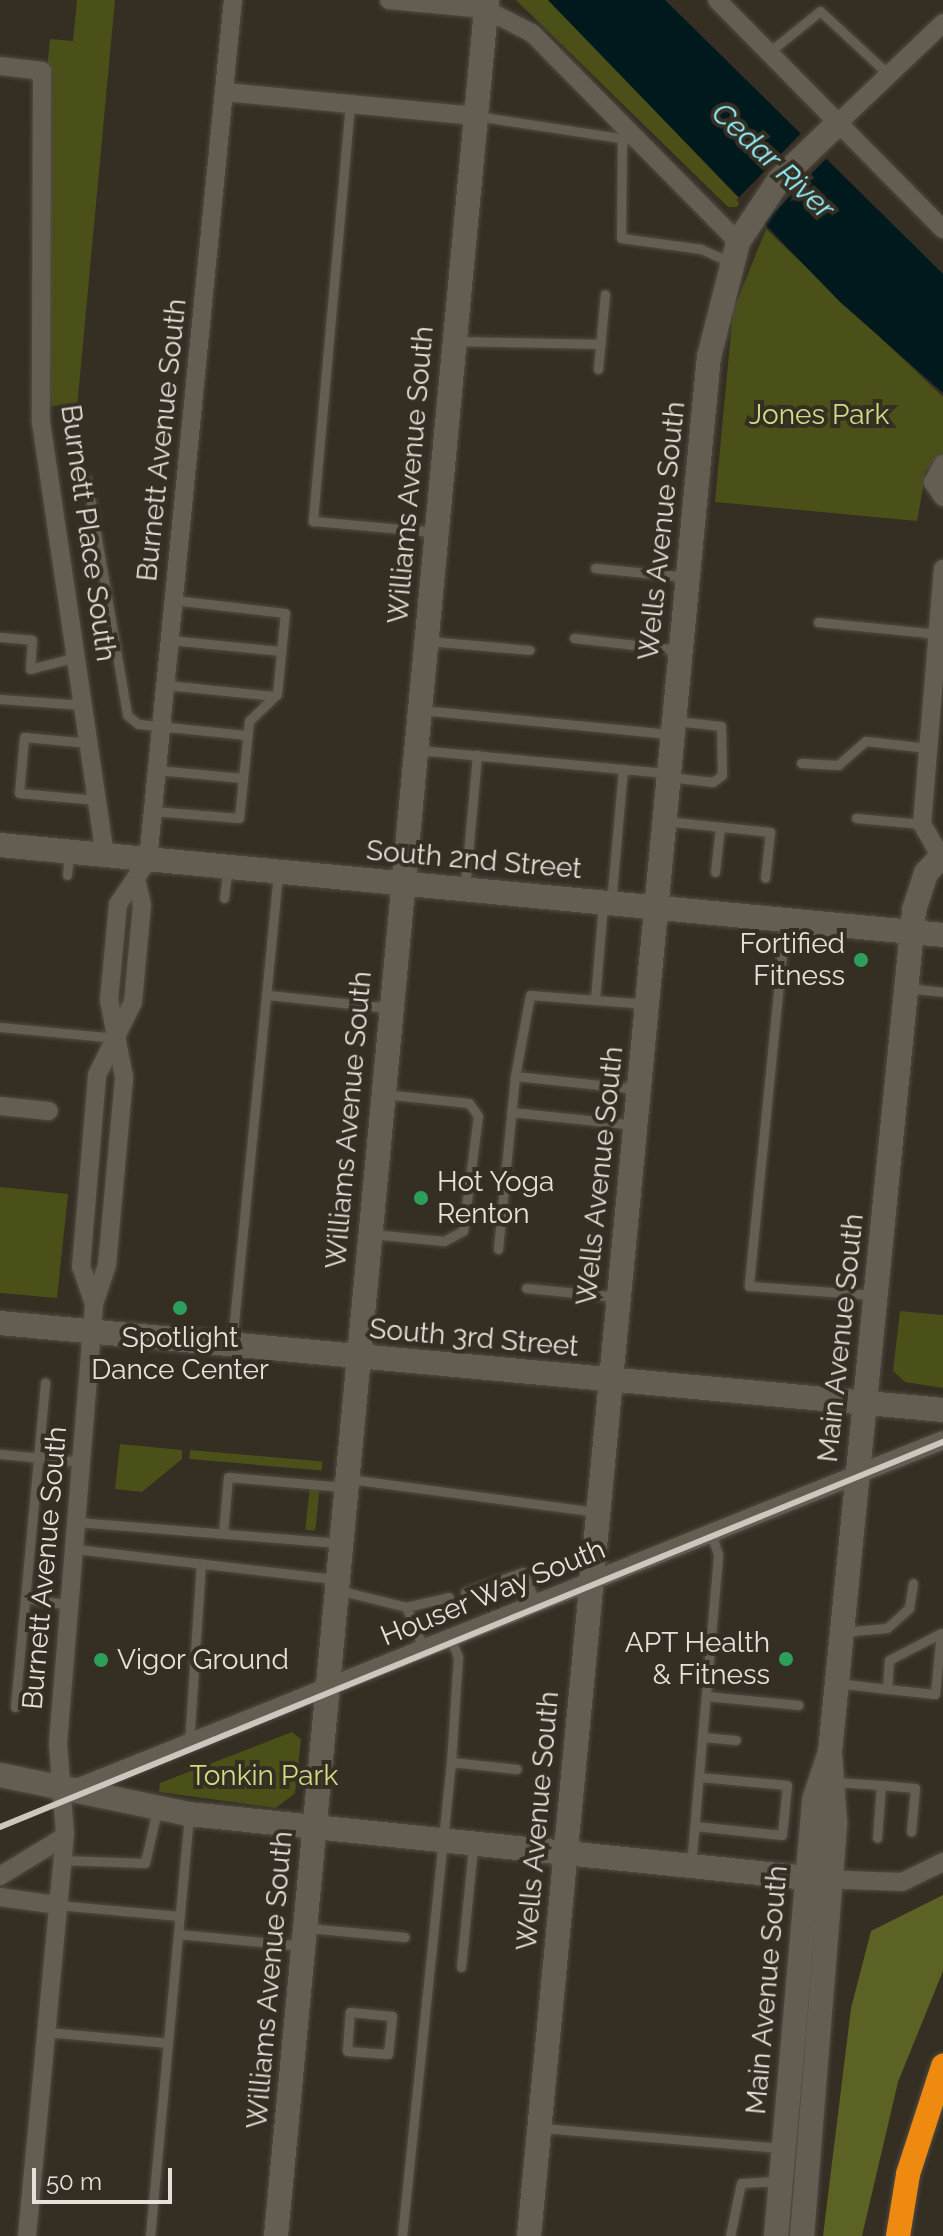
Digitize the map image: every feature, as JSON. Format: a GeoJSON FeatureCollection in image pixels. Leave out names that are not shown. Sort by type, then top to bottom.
{"type":"FeatureCollection","features":[{"type":"Feature","properties":{"kind":"highway"},"geometry":{"type":"LineString","coordinates":[[898,2236],[908,2174],[943,2066]]}},
{"type":"Feature","properties":{"kind":"street","name":"Burnett Avenue South"},"geometry":{"type":"LineString","coordinates":[[27,2236],[64,1837],[58,1743],[94,1304],[107,1265],[122,1095],[109,1000],[118,904],[137,883],[148,860],[233,0]]}},
{"type":"Feature","properties":{"kind":"street"},"geometry":{"type":"LineString","coordinates":[[389,0],[486,5],[532,33],[628,138],[739,243],[831,130],[943,23]]}},
{"type":"Feature","properties":{"kind":"street"},"geometry":{"type":"LineString","coordinates":[[717,0],[768,53],[831,130],[943,229]]}},
{"type":"Feature","properties":{"kind":"street","name":"Williams Avenue South"},"geometry":{"type":"LineString","coordinates":[[276,2236],[324,1692],[486,5]]}},
{"type":"Feature","properties":{"kind":"street","name":"Burnett Place South"},"geometry":{"type":"LineString","coordinates":[[0,66],[42,71],[41,422],[105,856]]}},
{"type":"Feature","properties":{"kind":"street"},"geometry":{"type":"LineString","coordinates":[[225,92],[475,116]]}},
{"type":"Feature","properties":{"kind":"street","name":"Wells Avenue South"},"geometry":{"type":"LineString","coordinates":[[529,2236],[709,357],[739,243]]}},
{"type":"Feature","properties":{"kind":"street"},"geometry":{"type":"LineString","coordinates":[[943,464],[933,482],[943,497]]}},
{"type":"Feature","properties":{"kind":"street"},"geometry":{"type":"LineString","coordinates":[[942,856],[922,824],[928,748],[938,697],[938,634],[943,569]]}},
{"type":"Feature","properties":{"kind":"street","name":"South 2nd Street"},"geometry":{"type":"LineString","coordinates":[[0,845],[68,863],[105,856],[943,935]]}},
{"type":"Feature","properties":{"kind":"street","name":"Main Avenue South"},"geometry":{"type":"LineString","coordinates":[[802,2236],[818,1879],[814,1800],[830,1752],[912,931],[918,892],[942,856]]}},
{"type":"Feature","properties":{"kind":"street","name":"Burnett Avenue South"},"geometry":{"type":"LineString","coordinates":[[94,1304],[81,1267],[97,1075],[116,1038]]}},
{"type":"Feature","properties":{"kind":"street"},"geometry":{"type":"LineString","coordinates":[[0,1106],[49,1111]]}},
{"type":"Feature","properties":{"kind":"street","name":"South 3rd Street"},"geometry":{"type":"LineString","coordinates":[[0,1323],[943,1410]]}},
{"type":"Feature","properties":{"kind":"street","name":"Houser Way South"},"geometry":{"type":"LineString","coordinates":[[63,1791],[189,1746],[943,1440]]}},
{"type":"Feature","properties":{"kind":"street","name":"Main Avenue South"},"geometry":{"type":"LineString","coordinates":[[776,2236],[818,1879],[835,1782],[830,1752]]}},
{"type":"Feature","properties":{"kind":"street"},"geometry":{"type":"LineString","coordinates":[[0,1775],[63,1791],[189,1814],[565,1856],[818,1879],[902,1882],[943,1862]]}},
{"type":"Feature","properties":{"kind":"street"},"geometry":{"type":"LineString","coordinates":[[0,1876],[64,1837]]}},
{"type":"Feature","properties":{"kind":"street"},"geometry":{"type":"LineString","coordinates":[[0,1897],[57,1905]]}},
{"type":"Feature","properties":{"kind":"lane"},"geometry":{"type":"LineString","coordinates":[[768,53],[820,11],[889,75]]}},
{"type":"Feature","properties":{"kind":"lane"},"geometry":{"type":"LineString","coordinates":[[350,104],[313,521],[435,532]]}},
{"type":"Feature","properties":{"kind":"lane"},"geometry":{"type":"LineString","coordinates":[[475,116],[628,138],[621,238],[701,249],[739,243]]}},
{"type":"Feature","properties":{"kind":"lane"},"geometry":{"type":"LineString","coordinates":[[598,369],[605,294]]}},
{"type":"Feature","properties":{"kind":"lane"},"geometry":{"type":"LineString","coordinates":[[453,340],[601,344]]}},
{"type":"Feature","properties":{"kind":"lane"},"geometry":{"type":"LineString","coordinates":[[87,480],[125,708],[138,724],[247,735]]}},
{"type":"Feature","properties":{"kind":"lane"},"geometry":{"type":"LineString","coordinates":[[595,568],[688,577]]}},
{"type":"Feature","properties":{"kind":"lane"},"geometry":{"type":"LineString","coordinates":[[153,811],[239,818],[249,721],[275,696],[285,613],[174,600]]}},
{"type":"Feature","properties":{"kind":"lane"},"geometry":{"type":"LineString","coordinates":[[818,622],[938,634]]}},
{"type":"Feature","properties":{"kind":"lane"},"geometry":{"type":"LineString","coordinates":[[0,637],[32,640],[30,669],[76,657]]}},
{"type":"Feature","properties":{"kind":"lane"},"geometry":{"type":"LineString","coordinates":[[574,638],[681,650]]}},
{"type":"Feature","properties":{"kind":"lane"},"geometry":{"type":"LineString","coordinates":[[170,640],[281,651]]}},
{"type":"Feature","properties":{"kind":"lane"},"geometry":{"type":"LineString","coordinates":[[425,641],[530,650]]}},
{"type":"Feature","properties":{"kind":"lane"},"geometry":{"type":"LineString","coordinates":[[166,685],[275,696]]}},
{"type":"Feature","properties":{"kind":"lane"},"geometry":{"type":"LineString","coordinates":[[0,699],[83,705]]}},
{"type":"Feature","properties":{"kind":"lane"},"geometry":{"type":"LineString","coordinates":[[415,750],[720,779],[726,738],[721,726],[673,727],[418,710]]}},
{"type":"Feature","properties":{"kind":"lane"},"geometry":{"type":"LineString","coordinates":[[89,743],[24,737],[19,793],[97,800]]}},
{"type":"Feature","properties":{"kind":"lane"},"geometry":{"type":"LineString","coordinates":[[801,763],[838,765],[866,741],[928,748]]}},
{"type":"Feature","properties":{"kind":"lane"},"geometry":{"type":"LineString","coordinates":[[465,889],[477,755]]}},
{"type":"Feature","properties":{"kind":"lane"},"geometry":{"type":"LineString","coordinates":[[595,999],[623,769]]}},
{"type":"Feature","properties":{"kind":"lane"},"geometry":{"type":"LineString","coordinates":[[157,770],[243,778]]}},
{"type":"Feature","properties":{"kind":"lane"},"geometry":{"type":"LineString","coordinates":[[856,818],[922,824]]}},
{"type":"Feature","properties":{"kind":"lane"},"geometry":{"type":"LineString","coordinates":[[665,821],[770,832],[765,878]]}},
{"type":"Feature","properties":{"kind":"lane"},"geometry":{"type":"LineString","coordinates":[[715,872],[720,827]]}},
{"type":"Feature","properties":{"kind":"lane"},"geometry":{"type":"LineString","coordinates":[[224,898],[228,867]]}},
{"type":"Feature","properties":{"kind":"lane"},"geometry":{"type":"LineString","coordinates":[[232,1345],[278,872]]}},
{"type":"Feature","properties":{"kind":"lane"},"geometry":{"type":"LineString","coordinates":[[785,919],[749,1286],[876,1296]]}},
{"type":"Feature","properties":{"kind":"lane"},"geometry":{"type":"LineString","coordinates":[[906,988],[943,992]]}},
{"type":"Feature","properties":{"kind":"lane"},"geometry":{"type":"LineString","coordinates":[[268,995],[390,1008]]}},
{"type":"Feature","properties":{"kind":"lane"},"geometry":{"type":"LineString","coordinates":[[498,1249],[515,1076],[530,995],[647,1004]]}},
{"type":"Feature","properties":{"kind":"lane"},"geometry":{"type":"LineString","coordinates":[[0,1027],[116,1038]]}},
{"type":"Feature","properties":{"kind":"lane"},"geometry":{"type":"LineString","coordinates":[[515,1076],[638,1089]]}},
{"type":"Feature","properties":{"kind":"lane"},"geometry":{"type":"LineString","coordinates":[[369,1233],[444,1241],[463,1231],[478,1116],[461,1101],[382,1094]]}},
{"type":"Feature","properties":{"kind":"lane"},"geometry":{"type":"LineString","coordinates":[[511,1112],[635,1125]]}},
{"type":"Feature","properties":{"kind":"lane"},"geometry":{"type":"LineString","coordinates":[[526,1288],[618,1297]]}},
{"type":"Feature","properties":{"kind":"lane"},"geometry":{"type":"LineString","coordinates":[[15,1707],[45,1382]]}},
{"type":"Feature","properties":{"kind":"lane"},"geometry":{"type":"LineString","coordinates":[[0,1454],[83,1462]]}},
{"type":"Feature","properties":{"kind":"lane"},"geometry":{"type":"LineString","coordinates":[[223,1533],[228,1477],[345,1483],[597,1512]]}},
{"type":"Feature","properties":{"kind":"lane"},"geometry":{"type":"LineString","coordinates":[[77,1522],[339,1543]]}},
{"type":"Feature","properties":{"kind":"lane"},"geometry":{"type":"LineString","coordinates":[[691,1867],[718,1554],[711,1534]]}},
{"type":"Feature","properties":{"kind":"lane"},"geometry":{"type":"LineString","coordinates":[[75,1549],[201,1563],[335,1584],[380,1595],[406,1607],[449,1597]]}},
{"type":"Feature","properties":{"kind":"lane"},"geometry":{"type":"LineString","coordinates":[[189,1746],[201,1563]]}},
{"type":"Feature","properties":{"kind":"lane"},"geometry":{"type":"LineString","coordinates":[[465,1592],[523,1572],[536,1606]]}},
{"type":"Feature","properties":{"kind":"lane"},"geometry":{"type":"LineString","coordinates":[[842,1632],[887,1628],[909,1608],[913,1583]]}},
{"type":"Feature","properties":{"kind":"lane"},"geometry":{"type":"LineString","coordinates":[[25,1598],[70,1605]]}},
{"type":"Feature","properties":{"kind":"lane"},"geometry":{"type":"LineString","coordinates":[[406,1607],[425,1651]]}},
{"type":"Feature","properties":{"kind":"lane"},"geometry":{"type":"LineString","coordinates":[[837,1683],[887,1689],[935,1694],[941,1633],[889,1660],[887,1689]]}},
{"type":"Feature","properties":{"kind":"lane"},"geometry":{"type":"LineString","coordinates":[[402,2236],[451,1762],[458,1657],[451,1640]]}},
{"type":"Feature","properties":{"kind":"lane"},"geometry":{"type":"LineString","coordinates":[[706,1696],[799,1705]]}},
{"type":"Feature","properties":{"kind":"lane"},"geometry":{"type":"LineString","coordinates":[[702,1737],[736,1740]]}},
{"type":"Feature","properties":{"kind":"lane"},"geometry":{"type":"LineString","coordinates":[[451,1762],[517,1769]]}},
{"type":"Feature","properties":{"kind":"lane"},"geometry":{"type":"LineString","coordinates":[[695,1826],[782,1835],[787,1785],[699,1777]]}},
{"type":"Feature","properties":{"kind":"lane"},"geometry":{"type":"LineString","coordinates":[[835,1782],[915,1788],[911,1832]]}},
{"type":"Feature","properties":{"kind":"lane"},"geometry":{"type":"LineString","coordinates":[[877,1838],[881,1785]]}},
{"type":"Feature","properties":{"kind":"lane"},"geometry":{"type":"LineString","coordinates":[[62,1860],[145,1863],[155,1845],[157,1808]]}},
{"type":"Feature","properties":{"kind":"lane"},"geometry":{"type":"LineString","coordinates":[[150,2236],[189,1814]]}},
{"type":"Feature","properties":{"kind":"lane"},"geometry":{"type":"LineString","coordinates":[[461,1967],[473,1846]]}},
{"type":"Feature","properties":{"kind":"lane"},"geometry":{"type":"LineString","coordinates":[[57,1905],[180,1916]]}},
{"type":"Feature","properties":{"kind":"lane"},"geometry":{"type":"LineString","coordinates":[[178,1934],[405,1937]]}},
{"type":"Feature","properties":{"kind":"lane"},"geometry":{"type":"LineString","coordinates":[[350,2012],[392,2016],[388,2054],[347,2051],[350,2012]]}},
{"type":"Feature","properties":{"kind":"lane"},"geometry":{"type":"LineString","coordinates":[[45,2032],[168,2043]]}},
{"type":"Feature","properties":{"kind":"lane"},"geometry":{"type":"LineString","coordinates":[[539,2128],[784,2148]]}},
{"type":"Feature","properties":{"kind":"lane"},"geometry":{"type":"LineString","coordinates":[[730,2236],[741,2183],[782,2181]]}},
{"type":"Feature","properties":{"kind":"green space"},"geometry":{"type":"Polygon","coordinates":[[[77,0],[115,0],[77,408],[46,405],[45,90],[50,39],[73,41],[77,0]]]}},
{"type":"Feature","properties":{"kind":"green space"},"geometry":{"type":"Polygon","coordinates":[[[516,0],[548,0],[741,200],[737,207],[728,207],[516,0]]]}},
{"type":"Feature","properties":{"kind":"green space","name":"Jones Park"},"geometry":{"type":"Polygon","coordinates":[[[766,229],[943,397],[943,455],[926,471],[917,521],[715,502],[733,311],[766,229]]]}},
{"type":"Feature","properties":{"kind":"green space"},"geometry":{"type":"Polygon","coordinates":[[[0,1187],[68,1194],[57,1298],[0,1293],[0,1187]]]}},
{"type":"Feature","properties":{"kind":"green space"},"geometry":{"type":"Polygon","coordinates":[[[900,1311],[943,1315],[943,1388],[905,1382],[893,1371],[900,1311]]]}},
{"type":"Feature","properties":{"kind":"green space"},"geometry":{"type":"Polygon","coordinates":[[[120,1444],[182,1450],[182,1459],[142,1492],[115,1489],[120,1444]]]}},
{"type":"Feature","properties":{"kind":"green space"},"geometry":{"type":"Polygon","coordinates":[[[190,1450],[322,1462],[322,1471],[189,1459],[190,1450]]]}},
{"type":"Feature","properties":{"kind":"green space"},"geometry":{"type":"Polygon","coordinates":[[[310,1485],[320,1486],[315,1531],[305,1530],[310,1485]]]}},
{"type":"Feature","properties":{"kind":"green space","name":"Tonkin Park"},"geometry":{"type":"Polygon","coordinates":[[[292,1732],[301,1739],[295,1793],[276,1808],[159,1792],[160,1783],[292,1732]]]}},
{"type":"Feature","properties":{"kind":"green space"},"geometry":{"type":"Polygon","coordinates":[[[943,1895],[943,1971],[898,2082],[862,2236],[823,2236],[851,2008],[871,1931],[943,1895]]]}},
{"type":"Feature","properties":{"kind":"water","name":"Cedar River"},"geometry":{"type":"Polygon","coordinates":[[[548,0],[665,0],[943,274],[943,393],[839,301],[548,0]]]}},
{"type":"Feature","properties":{"kind":"pier"},"geometry":{"type":"Polygon","coordinates":[[[803,131],[829,156],[762,225],[736,200],[803,131]]]}},
{"type":"Feature","properties":{"kind":"railway"},"geometry":{"type":"LineString","coordinates":[[0,1827],[943,1442]]}},
{"type":"Feature","properties":{"kind":"place","name":"Fortified Fitness"},"geometry":{"type":"Point","coordinates":[861,960]}},
{"type":"Feature","properties":{"kind":"place","name":"Hot Yoga Renton"},"geometry":{"type":"Point","coordinates":[421,1198]}},
{"type":"Feature","properties":{"kind":"place","name":"Spotlight Dance Center"},"geometry":{"type":"Point","coordinates":[180,1308]}},
{"type":"Feature","properties":{"kind":"place","name":"APT Health & Fitness"},"geometry":{"type":"Point","coordinates":[786,1659]}},
{"type":"Feature","properties":{"kind":"place","name":"Vigor Ground"},"geometry":{"type":"Point","coordinates":[101,1660]}}]}
